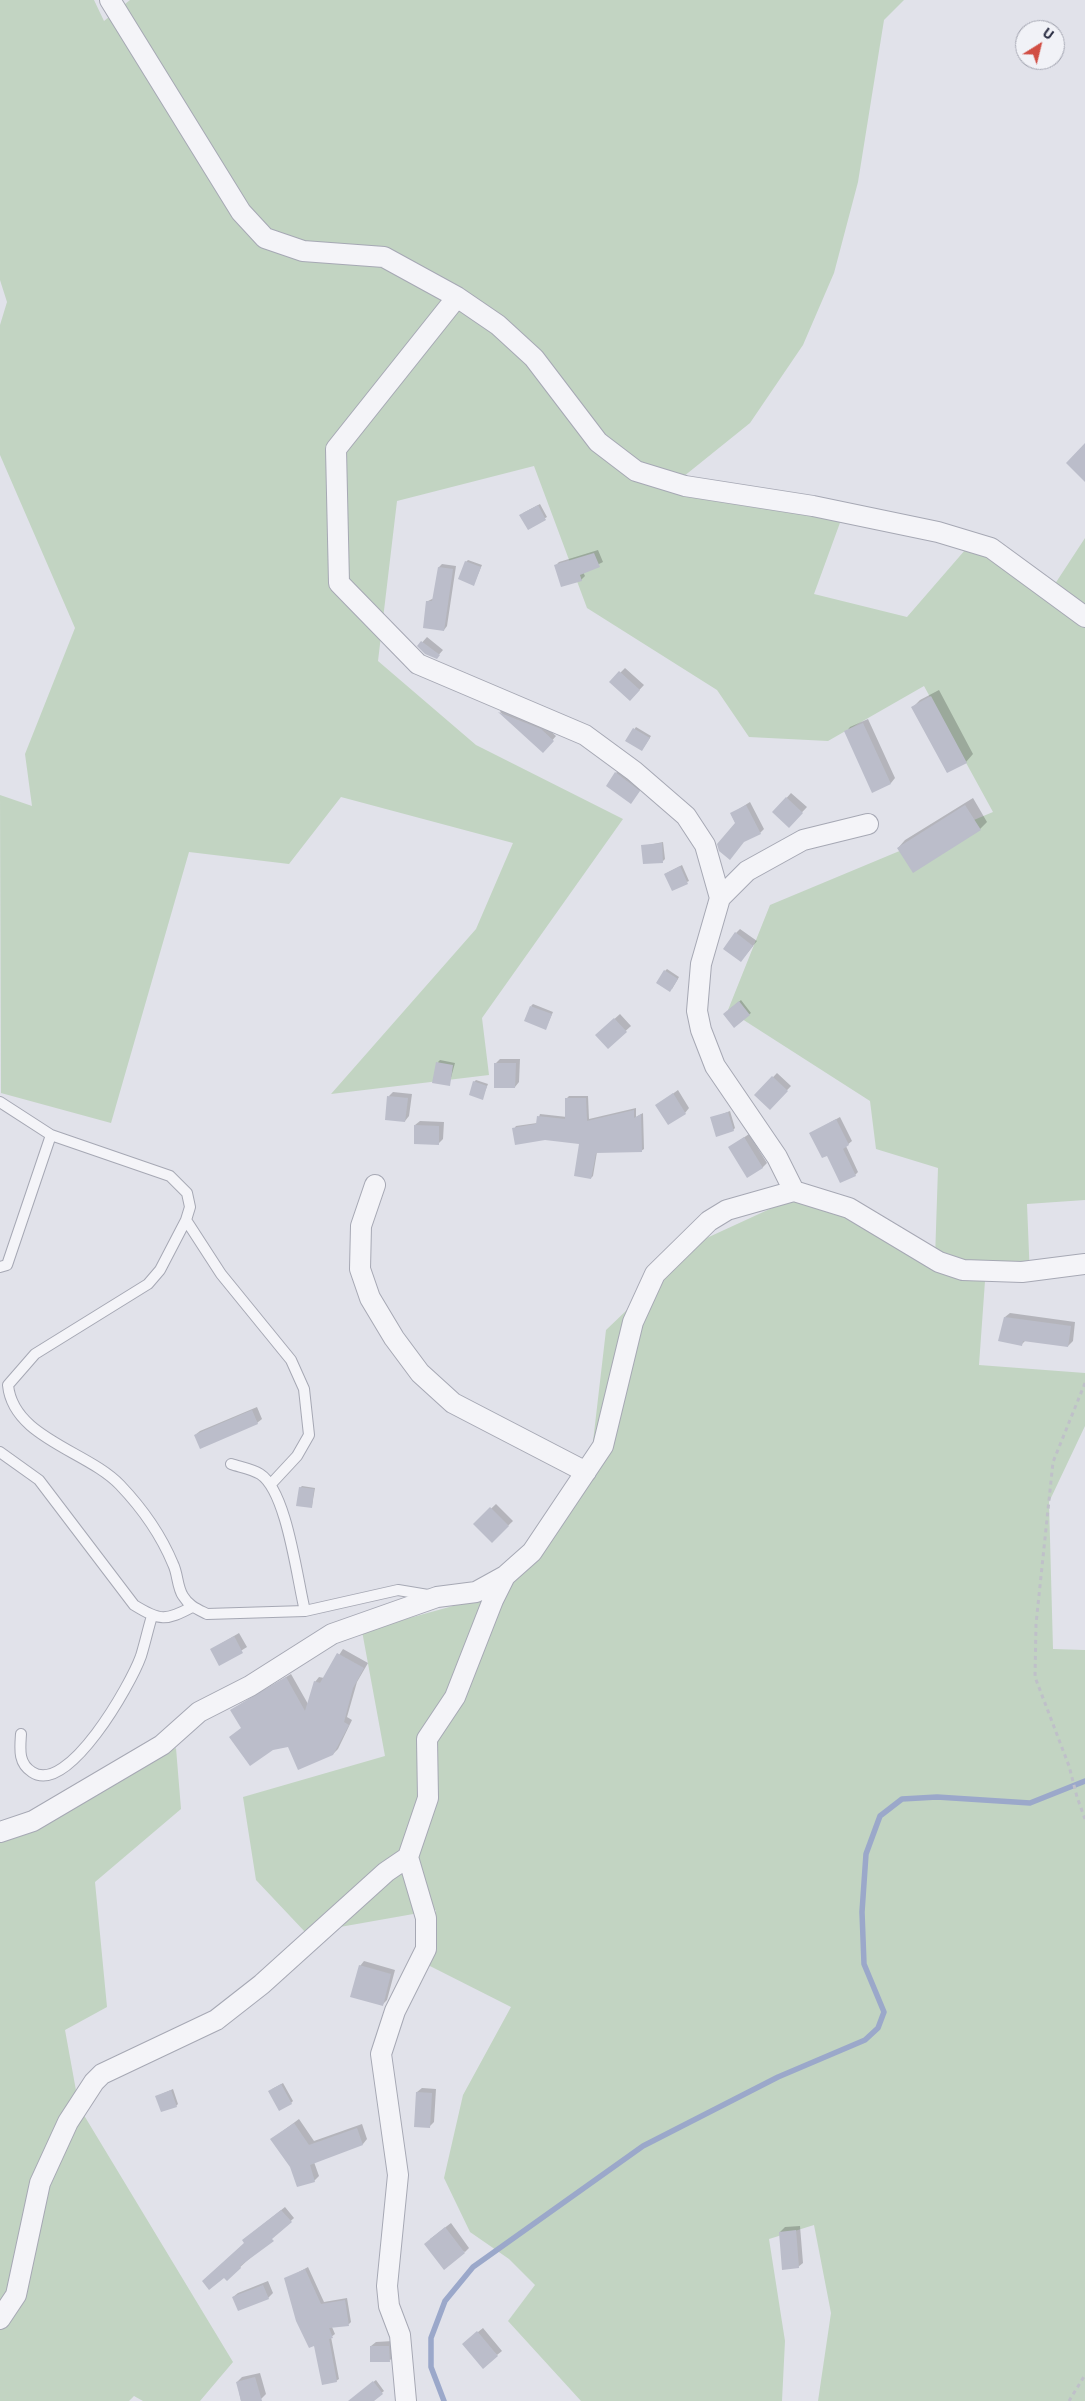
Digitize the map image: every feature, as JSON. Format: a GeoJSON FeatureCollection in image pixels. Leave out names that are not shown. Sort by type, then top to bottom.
{"type":"FeatureCollection","features":[{"type":"Feature","properties":{"kind":"street"},"geometry":{"type":"LineString","coordinates":[[110,0],[241,212],[265,238],[302,251],[384,257],[457,297],[498,326],[534,358],[598,442],[636,471],[685,486],[813,506],[938,532],[991,548],[1085,617]]}},
{"type":"Feature","properties":{"kind":"street"},"geometry":{"type":"LineString","coordinates":[[457,297],[336,449],[339,583],[418,664],[585,735],[634,771],[686,816],[705,845],[720,898]]}},
{"type":"Feature","properties":{"kind":"street"},"geometry":{"type":"LineString","coordinates":[[794,1191],[777,1157],[715,1066],[701,1030],[697,1011],[701,964],[720,898],[747,871],[803,840],[868,824]]}},
{"type":"Feature","properties":{"kind":"street"},"geometry":{"type":"LineString","coordinates":[[375,1186],[361,1226],[360,1269],[370,1298],[394,1338],[420,1373],[453,1404],[586,1472]]}},
{"type":"Feature","properties":{"kind":"street"},"geometry":{"type":"LineString","coordinates":[[0,1832],[33,1821],[162,1746],[199,1712],[250,1686],[332,1634],[437,1597],[476,1592],[505,1576],[532,1552],[603,1446],[634,1322],[655,1274],[709,1221],[727,1210],[794,1191],[849,1208],[939,1262],[963,1270],[1022,1272],[1085,1264]]}},
{"type":"Feature","properties":{"kind":"street"},"geometry":{"type":"LineString","coordinates":[[406,2401],[400,2335],[389,2306],[387,2286],[398,2175],[381,2054],[396,2011],[426,1948],[426,1918],[408,1857],[428,1798],[427,1739],[455,1697],[493,1600],[505,1576]]}},
{"type":"Feature","properties":{"kind":"street"},"geometry":{"type":"LineString","coordinates":[[0,2319],[16,2295],[40,2183],[68,2122],[94,2082],[102,2074],[216,2020],[262,1984],[386,1872],[408,1857]]}},
{"type":"Feature","properties":{"kind":"lane"},"geometry":{"type":"LineString","coordinates":[[0,1102],[51,1135],[170,1176],[187,1193],[190,1207],[186,1220],[160,1270],[148,1284],[35,1354],[8,1385],[9,1397],[18,1412],[36,1430],[96,1465],[119,1484],[150,1523],[174,1564],[182,1595],[192,1607],[207,1614],[305,1611],[398,1590],[437,1597]]}},
{"type":"Feature","properties":{"kind":"lane"},"geometry":{"type":"LineString","coordinates":[[0,1267],[7,1265],[51,1135]]}},
{"type":"Feature","properties":{"kind":"lane"},"geometry":{"type":"LineString","coordinates":[[186,1220],[221,1274],[291,1360],[304,1389],[309,1435],[298,1456],[271,1484]]}},
{"type":"Feature","properties":{"kind":"lane"},"geometry":{"type":"LineString","coordinates":[[0,1452],[38,1480],[134,1605],[152,1616],[172,1618],[192,1607]]}},
{"type":"Feature","properties":{"kind":"lane"},"geometry":{"type":"LineString","coordinates":[[231,1464],[260,1474],[271,1484],[287,1525],[305,1611]]}},
{"type":"Feature","properties":{"kind":"lane"},"geometry":{"type":"LineString","coordinates":[[21,1734],[20,1753],[24,1766],[34,1774],[48,1776],[64,1769],[102,1729],[140,1658],[152,1616]]}},
{"type":"Feature","properties":{"kind":"path"},"geometry":{"type":"LineString","coordinates":[[1085,1383],[1053,1462],[1036,1624],[1035,1677],[1069,1766],[1076,1797],[1085,1819]]}},
{"type":"Feature","properties":{"kind":"path"},"geometry":{"type":"LineString","coordinates":[[1069,2401],[1085,2375]]}},
{"type":"Feature","properties":{"kind":"green space"},"geometry":{"type":"Polygon","coordinates":[[[0,0],[94,0],[104,21],[130,0],[904,0],[884,20],[858,182],[834,273],[803,345],[750,423],[673,485],[845,509],[814,594],[907,617],[972,542],[1051,590],[1085,538],[1085,1200],[1027,1204],[1030,1278],[985,1281],[979,1365],[1085,1373],[1085,1426],[1049,1502],[1053,1649],[1085,1650],[1085,2401],[818,2401],[831,2313],[814,2225],[769,2239],[785,2341],[782,2401],[581,2401],[508,2321],[535,2285],[509,2259],[470,2232],[444,2178],[463,2095],[511,2007],[424,1963],[436,1910],[306,1933],[256,1880],[243,1797],[385,1756],[362,1631],[493,1595],[589,1476],[606,1330],[698,1242],[798,1196],[935,1259],[938,1168],[876,1149],[870,1101],[728,1010],[770,905],[993,812],[924,686],[828,741],[749,737],[717,690],[587,608],[534,466],[397,501],[378,661],[476,745],[623,819],[482,1018],[489,1075],[331,1094],[476,929],[513,843],[341,797],[289,864],[189,852],[111,1123],[1,1093],[0,795],[32,806],[25,754],[75,628],[0,455],[0,325],[7,302],[0,280],[0,0]]]}},
{"type":"Feature","properties":{"kind":"green space"},"geometry":{"type":"Polygon","coordinates":[[[176,1748],[181,1809],[95,1882],[107,2007],[65,2030],[79,2107],[233,2362],[200,2401],[143,2401],[134,2396],[129,2401],[0,2401],[0,1827],[176,1748]]]}},
{"type":"Feature","properties":{"kind":"building"},"geometry":{"type":"Polygon","coordinates":[[[1085,443],[1085,482],[1066,463],[1085,443]]]}},
{"type":"Feature","properties":{"kind":"building"},"geometry":{"type":"Polygon","coordinates":[[[538,505],[546,520],[528,530],[519,515],[538,505]]]}},
{"type":"Feature","properties":{"kind":"building"},"geometry":{"type":"Polygon","coordinates":[[[594,553],[600,567],[580,575],[582,581],[561,587],[554,565],[594,553]]]}},
{"type":"Feature","properties":{"kind":"building"},"geometry":{"type":"Polygon","coordinates":[[[465,561],[481,567],[474,586],[458,579],[465,561]]]}},
{"type":"Feature","properties":{"kind":"building"},"geometry":{"type":"Polygon","coordinates":[[[438,567],[453,569],[444,631],[423,628],[426,601],[432,601],[438,567]]]}},
{"type":"Feature","properties":{"kind":"building"},"geometry":{"type":"Polygon","coordinates":[[[421,641],[440,655],[437,659],[425,654],[417,646],[421,641]]]}},
{"type":"Feature","properties":{"kind":"building"},"geometry":{"type":"Polygon","coordinates":[[[619,671],[640,690],[630,701],[609,682],[619,671]]]}},
{"type":"Feature","properties":{"kind":"building"},"geometry":{"type":"Polygon","coordinates":[[[931,696],[967,763],[947,773],[911,707],[931,696]]]}},
{"type":"Feature","properties":{"kind":"building"},"geometry":{"type":"Polygon","coordinates":[[[498,712],[541,729],[554,741],[543,753],[498,712]]]}},
{"type":"Feature","properties":{"kind":"building"},"geometry":{"type":"Polygon","coordinates":[[[863,723],[891,784],[872,793],[844,731],[863,723]]]}},
{"type":"Feature","properties":{"kind":"building"},"geometry":{"type":"Polygon","coordinates":[[[633,728],[650,738],[642,751],[625,741],[633,728]]]}},
{"type":"Feature","properties":{"kind":"building"},"geometry":{"type":"Polygon","coordinates":[[[615,772],[640,791],[631,804],[606,786],[615,772]]]}},
{"type":"Feature","properties":{"kind":"building"},"geometry":{"type":"Polygon","coordinates":[[[786,797],[803,813],[789,828],[772,812],[786,797]]]}},
{"type":"Feature","properties":{"kind":"building"},"geometry":{"type":"Polygon","coordinates":[[[746,805],[761,834],[744,842],[730,860],[719,851],[717,844],[735,823],[730,813],[746,805]]]}},
{"type":"Feature","properties":{"kind":"building"},"geometry":{"type":"Polygon","coordinates":[[[965,805],[981,830],[913,873],[897,848],[965,805]]]}},
{"type":"Feature","properties":{"kind":"building"},"geometry":{"type":"Polygon","coordinates":[[[662,843],[663,863],[643,864],[641,845],[662,843]]]}},
{"type":"Feature","properties":{"kind":"building"},"geometry":{"type":"Polygon","coordinates":[[[680,866],[688,884],[672,891],[664,874],[680,866]]]}},
{"type":"Feature","properties":{"kind":"building"},"geometry":{"type":"Polygon","coordinates":[[[735,932],[753,946],[741,962],[723,949],[735,932]]]}},
{"type":"Feature","properties":{"kind":"building"},"geometry":{"type":"Polygon","coordinates":[[[664,970],[678,979],[670,992],[656,983],[664,970]]]}},
{"type":"Feature","properties":{"kind":"building"},"geometry":{"type":"Polygon","coordinates":[[[739,1001],[750,1015],[734,1028],[723,1014],[739,1001]]]}},
{"type":"Feature","properties":{"kind":"building"},"geometry":{"type":"Polygon","coordinates":[[[530,1006],[552,1014],[546,1030],[524,1021],[530,1006]]]}},
{"type":"Feature","properties":{"kind":"building"},"geometry":{"type":"Polygon","coordinates":[[[614,1018],[627,1032],[608,1049],[595,1035],[614,1018]]]}},
{"type":"Feature","properties":{"kind":"building"},"geometry":{"type":"Polygon","coordinates":[[[436,1062],[453,1065],[450,1086],[432,1083],[436,1062]]]}},
{"type":"Feature","properties":{"kind":"building"},"geometry":{"type":"Polygon","coordinates":[[[494,1063],[516,1063],[515,1088],[494,1088],[494,1063]]]}},
{"type":"Feature","properties":{"kind":"building"},"geometry":{"type":"Polygon","coordinates":[[[772,1076],[788,1091],[770,1110],[754,1095],[772,1076]]]}},
{"type":"Feature","properties":{"kind":"building"},"geometry":{"type":"Polygon","coordinates":[[[473,1081],[487,1086],[483,1100],[469,1095],[473,1081]]]}},
{"type":"Feature","properties":{"kind":"building"},"geometry":{"type":"Polygon","coordinates":[[[673,1093],[686,1114],[668,1125],[655,1105],[673,1093]]]}},
{"type":"Feature","properties":{"kind":"building"},"geometry":{"type":"Polygon","coordinates":[[[387,1096],[408,1098],[405,1122],[385,1120],[387,1096]]]}},
{"type":"Feature","properties":{"kind":"building"},"geometry":{"type":"Polygon","coordinates":[[[565,1098],[586,1098],[587,1121],[634,1110],[634,1118],[641,1114],[642,1152],[596,1153],[591,1179],[574,1176],[579,1144],[545,1140],[515,1145],[512,1128],[536,1124],[537,1116],[565,1119],[565,1098]]]}},
{"type":"Feature","properties":{"kind":"building"},"geometry":{"type":"Polygon","coordinates":[[[728,1112],[734,1131],[716,1137],[710,1117],[728,1112]]]}},
{"type":"Feature","properties":{"kind":"building"},"geometry":{"type":"Polygon","coordinates":[[[836,1119],[849,1145],[843,1149],[856,1176],[840,1183],[827,1156],[822,1158],[809,1133],[836,1119]]]}},
{"type":"Feature","properties":{"kind":"building"},"geometry":{"type":"Polygon","coordinates":[[[414,1125],[439,1126],[439,1145],[414,1144],[414,1125]]]}},
{"type":"Feature","properties":{"kind":"building"},"geometry":{"type":"Polygon","coordinates":[[[744,1137],[763,1168],[747,1178],[728,1147],[744,1137]]]}},
{"type":"Feature","properties":{"kind":"building"},"geometry":{"type":"Polygon","coordinates":[[[1004,1317],[1071,1326],[1068,1347],[1023,1341],[1022,1346],[998,1341],[1004,1317]]]}},
{"type":"Feature","properties":{"kind":"building"},"geometry":{"type":"Polygon","coordinates":[[[252,1410],[258,1424],[200,1449],[194,1435],[252,1410]]]}},
{"type":"Feature","properties":{"kind":"building"},"geometry":{"type":"Polygon","coordinates":[[[299,1487],[314,1489],[312,1508],[296,1506],[299,1487]]]}},
{"type":"Feature","properties":{"kind":"building"},"geometry":{"type":"Polygon","coordinates":[[[490,1507],[509,1526],[492,1543],[473,1524],[490,1507]]]}},
{"type":"Feature","properties":{"kind":"building"},"geometry":{"type":"Polygon","coordinates":[[[234,1636],[243,1653],[219,1666],[210,1649],[234,1636]]]}},
{"type":"Feature","properties":{"kind":"building"},"geometry":{"type":"Polygon","coordinates":[[[337,1653],[364,1668],[353,1688],[344,1722],[349,1725],[333,1755],[298,1770],[288,1747],[273,1750],[250,1766],[229,1737],[241,1728],[230,1710],[286,1677],[305,1711],[314,1681],[320,1683],[337,1653]]]}},
{"type":"Feature","properties":{"kind":"building"},"geometry":{"type":"Polygon","coordinates":[[[359,1965],[391,1974],[383,2006],[350,1997],[359,1965]]]}},
{"type":"Feature","properties":{"kind":"building"},"geometry":{"type":"Polygon","coordinates":[[[281,2084],[292,2104],[279,2111],[268,2091],[281,2084]]]}},
{"type":"Feature","properties":{"kind":"building"},"geometry":{"type":"Polygon","coordinates":[[[171,2090],[177,2107],[161,2112],[155,2096],[171,2090]]]}},
{"type":"Feature","properties":{"kind":"building"},"geometry":{"type":"Polygon","coordinates":[[[416,2092],[432,2093],[430,2128],[414,2127],[416,2092]]]}},
{"type":"Feature","properties":{"kind":"building"},"geometry":{"type":"Polygon","coordinates":[[[294,2123],[309,2145],[357,2128],[363,2145],[310,2165],[315,2182],[297,2187],[290,2167],[270,2139],[294,2123]]]}},
{"type":"Feature","properties":{"kind":"building"},"geometry":{"type":"Polygon","coordinates":[[[281,2210],[292,2222],[272,2239],[274,2241],[240,2266],[241,2268],[227,2281],[224,2278],[209,2290],[202,2281],[244,2243],[242,2240],[281,2210]]]}},
{"type":"Feature","properties":{"kind":"building"},"geometry":{"type":"Polygon","coordinates":[[[445,2227],[465,2253],[444,2270],[424,2244],[445,2227]]]}},
{"type":"Feature","properties":{"kind":"building"},"geometry":{"type":"Polygon","coordinates":[[[796,2230],[799,2268],[782,2270],[779,2232],[796,2230]]]}},
{"type":"Feature","properties":{"kind":"building"},"geometry":{"type":"Polygon","coordinates":[[[305,2269],[321,2304],[345,2300],[349,2326],[329,2328],[333,2338],[329,2339],[337,2382],[322,2385],[314,2346],[309,2348],[296,2321],[284,2278],[305,2269]]]}},
{"type":"Feature","properties":{"kind":"building"},"geometry":{"type":"Polygon","coordinates":[[[263,2285],[269,2299],[238,2311],[232,2297],[263,2285]]]}},
{"type":"Feature","properties":{"kind":"building"},"geometry":{"type":"Polygon","coordinates":[[[477,2331],[498,2356],[483,2369],[462,2344],[477,2331]]]}},
{"type":"Feature","properties":{"kind":"building"},"geometry":{"type":"Polygon","coordinates":[[[370,2346],[389,2346],[390,2362],[370,2362],[370,2346]]]}},
{"type":"Feature","properties":{"kind":"building"},"geometry":{"type":"Polygon","coordinates":[[[255,2377],[262,2401],[241,2401],[236,2382],[255,2377]]]}},
{"type":"Feature","properties":{"kind":"building"},"geometry":{"type":"Polygon","coordinates":[[[373,2381],[383,2394],[374,2401],[348,2401],[373,2381]]]}},
{"type":"Feature","properties":{"kind":"waterway"},"geometry":{"type":"LineString","coordinates":[[444,2401],[431,2367],[431,2338],[445,2301],[473,2267],[643,2146],[778,2077],[865,2040],[878,2028],[884,2012],[864,1964],[862,1912],[866,1854],[880,1816],[902,1799],[937,1797],[1030,1803],[1085,1781]]}}]}
